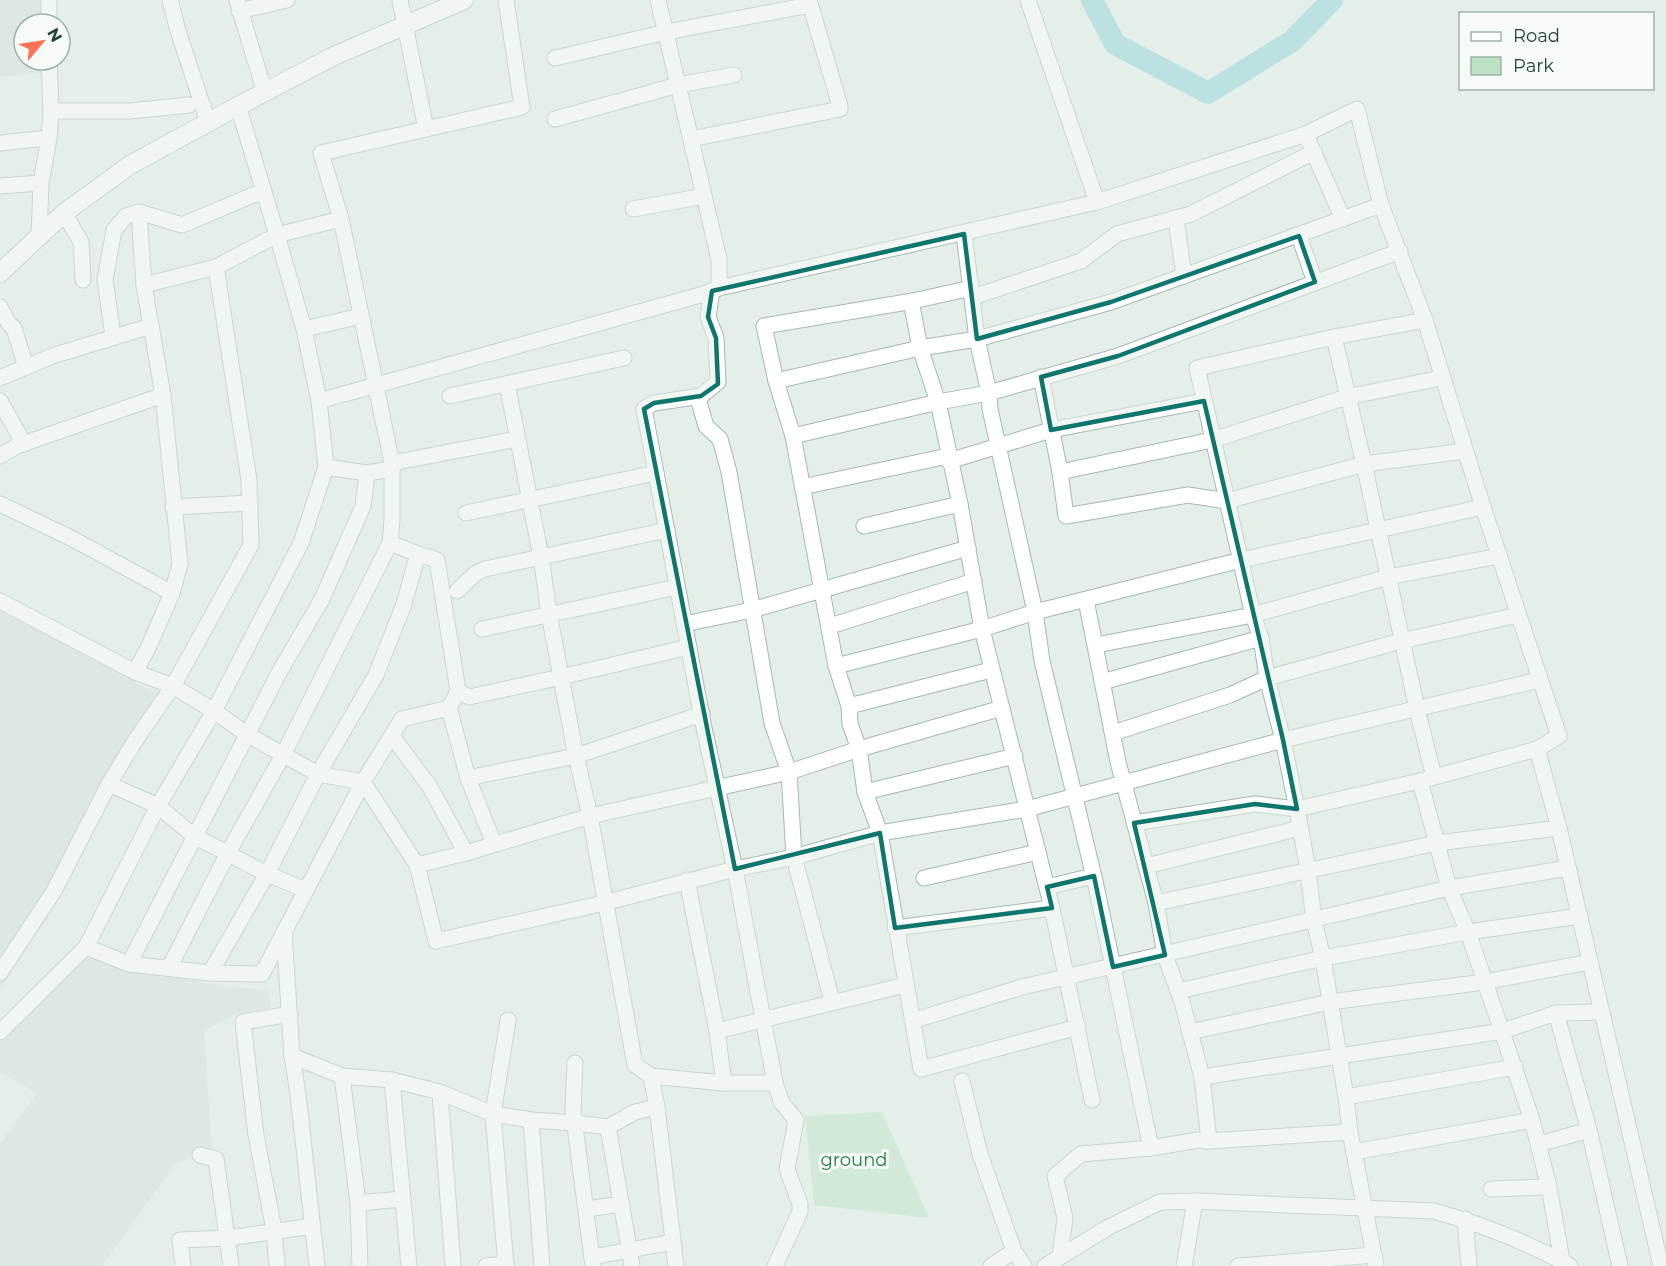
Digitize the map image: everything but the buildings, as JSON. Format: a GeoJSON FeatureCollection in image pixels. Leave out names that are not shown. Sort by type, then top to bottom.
{"type":"FeatureCollection","features":[{"type":"Feature","properties":{"kind":"street"},"geometry":{"type":"LineString","coordinates":[[170,0],[208,122]]}},
{"type":"Feature","properties":{"kind":"street"},"geometry":{"type":"LineString","coordinates":[[265,93],[238,6],[286,0]]}},
{"type":"Feature","properties":{"kind":"street"},"geometry":{"type":"LineString","coordinates":[[400,0],[426,129]]}},
{"type":"Feature","properties":{"kind":"street"},"geometry":{"type":"LineString","coordinates":[[3,270],[64,213],[130,165],[334,56],[464,0]]}},
{"type":"Feature","properties":{"kind":"street"},"geometry":{"type":"LineString","coordinates":[[169,968],[228,853],[283,755],[390,543],[393,520],[392,466],[341,219],[321,153],[522,107],[506,0]]}},
{"type":"Feature","properties":{"kind":"street"},"geometry":{"type":"LineString","coordinates":[[658,0],[720,264],[716,290],[708,317],[716,338],[718,381],[701,396],[654,403],[644,410],[775,1083],[782,1103],[796,1120],[788,1169],[800,1209],[775,1266]]}},
{"type":"Feature","properties":{"kind":"street"},"geometry":{"type":"LineString","coordinates":[[1028,0],[1097,202]]}},
{"type":"Feature","properties":{"kind":"street"},"geometry":{"type":"LineString","coordinates":[[555,58],[809,2],[840,109],[691,139]]}},
{"type":"Feature","properties":{"kind":"street"},"geometry":{"type":"LineString","coordinates":[[38,237],[40,183],[49,138],[51,111],[49,72]]}},
{"type":"Feature","properties":{"kind":"street"},"geometry":{"type":"LineString","coordinates":[[555,119],[678,85],[734,75]]}},
{"type":"Feature","properties":{"kind":"street"},"geometry":{"type":"LineString","coordinates":[[51,111],[130,111],[189,105]]}},
{"type":"Feature","properties":{"kind":"street"},"geometry":{"type":"LineString","coordinates":[[0,1032],[86,947],[158,806],[214,711],[301,543],[326,467],[319,401],[304,330],[238,106]]}},
{"type":"Feature","properties":{"kind":"street"},"geometry":{"type":"LineString","coordinates":[[319,401],[716,290],[1097,202],[1306,134],[1357,109],[1381,205],[1425,320],[1441,378],[1559,736],[1537,749],[1427,779],[1297,809],[1255,804],[1134,823]]}},
{"type":"Feature","properties":{"kind":"street"},"geometry":{"type":"LineString","coordinates":[[1306,134],[1343,219]]}},
{"type":"Feature","properties":{"kind":"street"},"geometry":{"type":"LineString","coordinates":[[0,143],[49,138]]}},
{"type":"Feature","properties":{"kind":"street"},"geometry":{"type":"LineString","coordinates":[[1078,1027],[921,1069],[880,833],[865,792],[859,749],[850,724],[849,706],[836,666],[792,436],[776,381],[764,326],[972,293],[1081,261],[1117,234],[1199,211],[1314,152]]}},
{"type":"Feature","properties":{"kind":"street"},"geometry":{"type":"LineString","coordinates":[[0,186],[40,183]]}},
{"type":"Feature","properties":{"kind":"street"},"geometry":{"type":"LineString","coordinates":[[113,336],[105,280],[114,230],[126,216],[139,212],[182,225],[263,191]]}},
{"type":"Feature","properties":{"kind":"street"},"geometry":{"type":"LineString","coordinates":[[633,209],[704,196]]}},
{"type":"Feature","properties":{"kind":"street"},"geometry":{"type":"LineString","coordinates":[[776,381],[920,348],[977,339],[1111,302],[1381,205]]}},
{"type":"Feature","properties":{"kind":"street"},"geometry":{"type":"LineString","coordinates":[[135,672],[172,592],[180,564],[163,395],[144,285],[139,212]]}},
{"type":"Feature","properties":{"kind":"street"},"geometry":{"type":"LineString","coordinates":[[64,213],[81,242],[83,280]]}},
{"type":"Feature","properties":{"kind":"street"},"geometry":{"type":"LineString","coordinates":[[144,285],[216,267],[277,235],[341,219]]}},
{"type":"Feature","properties":{"kind":"street"},"geometry":{"type":"LineString","coordinates":[[1176,219],[1184,276]]}},
{"type":"Feature","properties":{"kind":"street"},"geometry":{"type":"LineString","coordinates":[[964,234],[977,339],[989,393],[990,409],[1035,612],[1042,661],[1075,795],[1151,1148]]}},
{"type":"Feature","properties":{"kind":"street"},"geometry":{"type":"LineString","coordinates":[[1299,236],[1315,282]]}},
{"type":"Feature","properties":{"kind":"street"},"geometry":{"type":"LineString","coordinates":[[792,436],[938,402],[989,393],[1118,356],[1400,251]]}},
{"type":"Feature","properties":{"kind":"street"},"geometry":{"type":"LineString","coordinates":[[0,973],[54,891],[109,784],[173,686],[251,545],[249,480],[216,267]]}},
{"type":"Feature","properties":{"kind":"street"},"geometry":{"type":"LineString","coordinates":[[913,301],[920,348],[938,402],[960,504],[991,670],[1015,756],[1052,908],[1092,1100]]}},
{"type":"Feature","properties":{"kind":"street"},"geometry":{"type":"LineString","coordinates":[[0,307],[9,324],[14,328],[26,367]]}},
{"type":"Feature","properties":{"kind":"street"},"geometry":{"type":"LineString","coordinates":[[304,330],[361,316]]}},
{"type":"Feature","properties":{"kind":"street"},"geometry":{"type":"LineString","coordinates":[[1238,1266],[1375,1260],[1350,1132],[1297,809],[1267,678],[1261,638],[1252,615],[1197,368],[1334,337],[1425,320]]}},
{"type":"Feature","properties":{"kind":"street"},"geometry":{"type":"LineString","coordinates":[[0,378],[52,356],[151,326]]}},
{"type":"Feature","properties":{"kind":"street"},"geometry":{"type":"LineString","coordinates":[[1334,337],[1417,709],[1437,843],[1449,888],[1468,932],[1532,1120],[1565,1265]]}},
{"type":"Feature","properties":{"kind":"street"},"geometry":{"type":"LineString","coordinates":[[450,396],[624,358]]}},
{"type":"Feature","properties":{"kind":"street"},"geometry":{"type":"LineString","coordinates":[[1041,377],[1066,516],[1188,495],[1227,501],[1364,464],[1465,451]]}},
{"type":"Feature","properties":{"kind":"street"},"geometry":{"type":"LineString","coordinates":[[1059,472],[1212,440],[1347,397],[1441,378]]}},
{"type":"Feature","properties":{"kind":"street"},"geometry":{"type":"LineString","coordinates":[[507,384],[635,1065],[651,1076],[724,1083],[775,1083]]}},
{"type":"Feature","properties":{"kind":"street"},"geometry":{"type":"LineString","coordinates":[[0,456],[24,444],[163,395]]}},
{"type":"Feature","properties":{"kind":"street"},"geometry":{"type":"LineString","coordinates":[[701,396],[699,402],[706,426],[720,439],[729,472],[772,723],[789,772],[794,857],[832,1001]]}},
{"type":"Feature","properties":{"kind":"street"},"geometry":{"type":"LineString","coordinates":[[0,401],[24,444]]}},
{"type":"Feature","properties":{"kind":"street"},"geometry":{"type":"LineString","coordinates":[[802,487],[949,458],[1051,430],[1204,401]]}},
{"type":"Feature","properties":{"kind":"street"},"geometry":{"type":"LineString","coordinates":[[326,467],[367,473],[517,439]]}},
{"type":"Feature","properties":{"kind":"street"},"geometry":{"type":"LineString","coordinates":[[129,964],[280,671],[322,598],[363,506],[367,473]]}},
{"type":"Feature","properties":{"kind":"street"},"geometry":{"type":"LineString","coordinates":[[466,513],[656,473]]}},
{"type":"Feature","properties":{"kind":"street"},"geometry":{"type":"LineString","coordinates":[[173,507],[250,503]]}},
{"type":"Feature","properties":{"kind":"street"},"geometry":{"type":"LineString","coordinates":[[0,504],[71,538],[172,592]]}},
{"type":"Feature","properties":{"kind":"street"},"geometry":{"type":"LineString","coordinates":[[864,526],[960,504]]}},
{"type":"Feature","properties":{"kind":"street"},"geometry":{"type":"LineString","coordinates":[[836,666],[982,629],[1035,612],[1241,560],[1483,507]]}},
{"type":"Feature","properties":{"kind":"street"},"geometry":{"type":"LineString","coordinates":[[457,591],[480,570],[667,530]]}},
{"type":"Feature","properties":{"kind":"street"},"geometry":{"type":"LineString","coordinates":[[390,543],[437,560],[458,691],[450,708],[468,778],[494,844]]}},
{"type":"Feature","properties":{"kind":"street"},"geometry":{"type":"LineString","coordinates":[[684,624],[752,610],[968,548]]}},
{"type":"Feature","properties":{"kind":"street"},"geometry":{"type":"LineString","coordinates":[[210,973],[267,874],[318,774],[375,675],[404,604],[418,554]]}},
{"type":"Feature","properties":{"kind":"street"},"geometry":{"type":"LineString","coordinates":[[1096,645],[1252,615],[1388,577],[1499,556]]}},
{"type":"Feature","properties":{"kind":"street"},"geometry":{"type":"LineString","coordinates":[[830,626],[974,581]]}},
{"type":"Feature","properties":{"kind":"street"},"geometry":{"type":"LineString","coordinates":[[482,629],[677,587]]}},
{"type":"Feature","properties":{"kind":"street"},"geometry":{"type":"LineString","coordinates":[[1086,600],[1113,733],[1156,903],[1165,955],[1178,991],[1202,1077],[1209,1141]]}},
{"type":"Feature","properties":{"kind":"street"},"geometry":{"type":"LineString","coordinates":[[0,601],[135,672],[173,686],[248,735],[318,774],[363,782],[417,865],[436,941],[604,903],[687,880],[794,857],[880,833],[1027,809],[1283,740],[1539,680]]}},
{"type":"Feature","properties":{"kind":"street"},"geometry":{"type":"LineString","coordinates":[[1113,733],[1230,694],[1267,678],[1401,641],[1518,615]]}},
{"type":"Feature","properties":{"kind":"street"},"geometry":{"type":"LineString","coordinates":[[1102,682],[1261,638]]}},
{"type":"Feature","properties":{"kind":"street"},"geometry":{"type":"LineString","coordinates":[[458,691],[469,697],[689,647]]}},
{"type":"Feature","properties":{"kind":"street"},"geometry":{"type":"LineString","coordinates":[[849,706],[991,670]]}},
{"type":"Feature","properties":{"kind":"street"},"geometry":{"type":"LineString","coordinates":[[86,947],[129,964],[210,973],[262,974],[363,782],[402,719],[450,708]]}},
{"type":"Feature","properties":{"kind":"street"},"geometry":{"type":"LineString","coordinates":[[417,865],[466,853],[590,816],[789,772],[859,749],[1002,708]]}},
{"type":"Feature","properties":{"kind":"street"},"geometry":{"type":"LineString","coordinates":[[468,778],[576,756],[702,714]]}},
{"type":"Feature","properties":{"kind":"street"},"geometry":{"type":"LineString","coordinates":[[392,736],[430,787],[466,853]]}},
{"type":"Feature","properties":{"kind":"street"},"geometry":{"type":"LineString","coordinates":[[1537,749],[1559,828],[1661,1266]]}},
{"type":"Feature","properties":{"kind":"street"},"geometry":{"type":"LineString","coordinates":[[865,792],[1015,756]]}},
{"type":"Feature","properties":{"kind":"street"},"geometry":{"type":"LineString","coordinates":[[109,784],[158,806],[194,836],[267,874],[306,890]]}},
{"type":"Feature","properties":{"kind":"street"},"geometry":{"type":"LineString","coordinates":[[1146,867],[1300,828]]}},
{"type":"Feature","properties":{"kind":"street"},"geometry":{"type":"LineString","coordinates":[[1156,903],[1437,843],[1559,828]]}},
{"type":"Feature","properties":{"kind":"street"},"geometry":{"type":"LineString","coordinates":[[924,878],[1038,852]]}},
{"type":"Feature","properties":{"kind":"street"},"geometry":{"type":"LineString","coordinates":[[912,1022],[1022,987],[1449,888],[1568,868]]}},
{"type":"Feature","properties":{"kind":"street"},"geometry":{"type":"LineString","coordinates":[[1047,887],[1093,876]]}},
{"type":"Feature","properties":{"kind":"street"},"geometry":{"type":"LineString","coordinates":[[687,880],[717,1031],[724,1083]]}},
{"type":"Feature","properties":{"kind":"street"},"geometry":{"type":"LineString","coordinates":[[895,928],[1052,908]]}},
{"type":"Feature","properties":{"kind":"street"},"geometry":{"type":"LineString","coordinates":[[1178,991],[1323,958],[1468,932],[1580,916]]}},
{"type":"Feature","properties":{"kind":"street"},"geometry":{"type":"LineString","coordinates":[[284,932],[292,1056],[317,1266]]}},
{"type":"Feature","properties":{"kind":"street"},"geometry":{"type":"LineString","coordinates":[[1190,1032],[1330,1002],[1484,981],[1590,962]]}},
{"type":"Feature","properties":{"kind":"street"},"geometry":{"type":"LineString","coordinates":[[717,1031],[832,1001],[905,985]]}},
{"type":"Feature","properties":{"kind":"street"},"geometry":{"type":"LineString","coordinates":[[1202,1077],[1503,1031],[1556,1013],[1602,1012]]}},
{"type":"Feature","properties":{"kind":"street"},"geometry":{"type":"LineString","coordinates":[[1556,1013],[1589,1131],[1620,1266]]}},
{"type":"Feature","properties":{"kind":"street"},"geometry":{"type":"LineString","coordinates":[[278,1266],[274,1230],[256,1135],[243,1022],[290,1014]]}},
{"type":"Feature","properties":{"kind":"street"},"geometry":{"type":"LineString","coordinates":[[486,1266],[506,1265],[493,1114],[508,1020]]}},
{"type":"Feature","properties":{"kind":"street"},"geometry":{"type":"LineString","coordinates":[[292,1056],[342,1077],[392,1080],[440,1092],[493,1114],[531,1120],[608,1128],[635,1112],[657,1107]]}},
{"type":"Feature","properties":{"kind":"street"},"geometry":{"type":"LineString","coordinates":[[575,1063],[573,1111],[592,1261],[629,1250],[673,1242]]}},
{"type":"Feature","properties":{"kind":"street"},"geometry":{"type":"LineString","coordinates":[[1346,1097],[1515,1067]]}},
{"type":"Feature","properties":{"kind":"street"},"geometry":{"type":"LineString","coordinates":[[651,1076],[657,1107],[676,1266]]}},
{"type":"Feature","properties":{"kind":"street"},"geometry":{"type":"LineString","coordinates":[[342,1077],[358,1203],[360,1266]]}},
{"type":"Feature","properties":{"kind":"street"},"geometry":{"type":"LineString","coordinates":[[392,1080],[409,1266]]}},
{"type":"Feature","properties":{"kind":"street"},"geometry":{"type":"LineString","coordinates":[[962,1081],[980,1154],[1014,1251],[1024,1266]]}},
{"type":"Feature","properties":{"kind":"street"},"geometry":{"type":"LineString","coordinates":[[440,1092],[453,1266]]}},
{"type":"Feature","properties":{"kind":"street"},"geometry":{"type":"LineString","coordinates":[[531,1120],[542,1266]]}},
{"type":"Feature","properties":{"kind":"street"},"geometry":{"type":"LineString","coordinates":[[1354,1152],[1532,1120]]}},
{"type":"Feature","properties":{"kind":"street"},"geometry":{"type":"LineString","coordinates":[[608,1128],[632,1266]]}},
{"type":"Feature","properties":{"kind":"street"},"geometry":{"type":"LineString","coordinates":[[1539,1144],[1589,1131]]}},
{"type":"Feature","properties":{"kind":"street"},"geometry":{"type":"LineString","coordinates":[[1060,1257],[1065,1218],[1055,1176],[1081,1154],[1151,1148],[1198,1140],[1350,1132]]}},
{"type":"Feature","properties":{"kind":"street"},"geometry":{"type":"LineString","coordinates":[[200,1155],[216,1159],[231,1266]]}},
{"type":"Feature","properties":{"kind":"street"},"geometry":{"type":"LineString","coordinates":[[1491,1189],[1549,1187]]}},
{"type":"Feature","properties":{"kind":"street"},"geometry":{"type":"LineString","coordinates":[[358,1203],[403,1199]]}},
{"type":"Feature","properties":{"kind":"street"},"geometry":{"type":"LineString","coordinates":[[1045,1266],[1107,1228],[1160,1202],[1195,1201],[1434,1211],[1465,1219],[1517,1240],[1565,1265]]}},
{"type":"Feature","properties":{"kind":"street"},"geometry":{"type":"LineString","coordinates":[[1184,1266],[1195,1201]]}},
{"type":"Feature","properties":{"kind":"street"},"geometry":{"type":"LineString","coordinates":[[586,1209],[622,1204]]}},
{"type":"Feature","properties":{"kind":"street"},"geometry":{"type":"LineString","coordinates":[[1465,1219],[1469,1266]]}},
{"type":"Feature","properties":{"kind":"street"},"geometry":{"type":"LineString","coordinates":[[183,1266],[180,1240],[228,1238],[313,1226]]}},
{"type":"Feature","properties":{"kind":"street"},"geometry":{"type":"LineString","coordinates":[[991,1266],[1014,1251]]}},
{"type":"Feature","properties":{"kind":"highlighted area"},"geometry":{"type":"Polygon","coordinates":[[[964,234],[977,339],[1111,302],[1299,236],[1315,282],[1118,356],[1041,377],[1051,430],[1204,401],[1283,740],[1297,809],[1255,804],[1134,823],[1165,955],[1113,967],[1094,876],[1047,887],[1052,908],[895,928],[880,833],[735,869],[644,409],[654,403],[701,396],[718,384],[716,338],[708,317],[712,291],[964,234]]]}},
{"type":"Feature","properties":{"kind":"shaded area"},"geometry":{"type":"Polygon","coordinates":[[[0,0],[53,0],[52,12],[12,12],[12,72],[51,72],[0,77],[0,0]]]}},
{"type":"Feature","properties":{"kind":"shaded area"},"geometry":{"type":"Polygon","coordinates":[[[0,611],[161,695],[0,991],[0,611]]]}},
{"type":"Feature","properties":{"kind":"shaded area"},"geometry":{"type":"Polygon","coordinates":[[[71,957],[104,960],[213,985],[268,990],[271,1008],[235,1014],[204,1031],[212,1149],[176,1163],[102,1266],[0,1266],[0,1144],[37,1093],[0,1072],[0,1037],[71,957]]]}},
{"type":"Feature","properties":{"kind":"green space","name":"ground"},"geometry":{"type":"Polygon","coordinates":[[[882,1112],[929,1218],[814,1205],[805,1116],[882,1112]]]}},
{"type":"Feature","properties":{"kind":"waterway"},"geometry":{"type":"LineString","coordinates":[[1092,0],[1115,44],[1208,93],[1292,41],[1332,0]]}}]}
